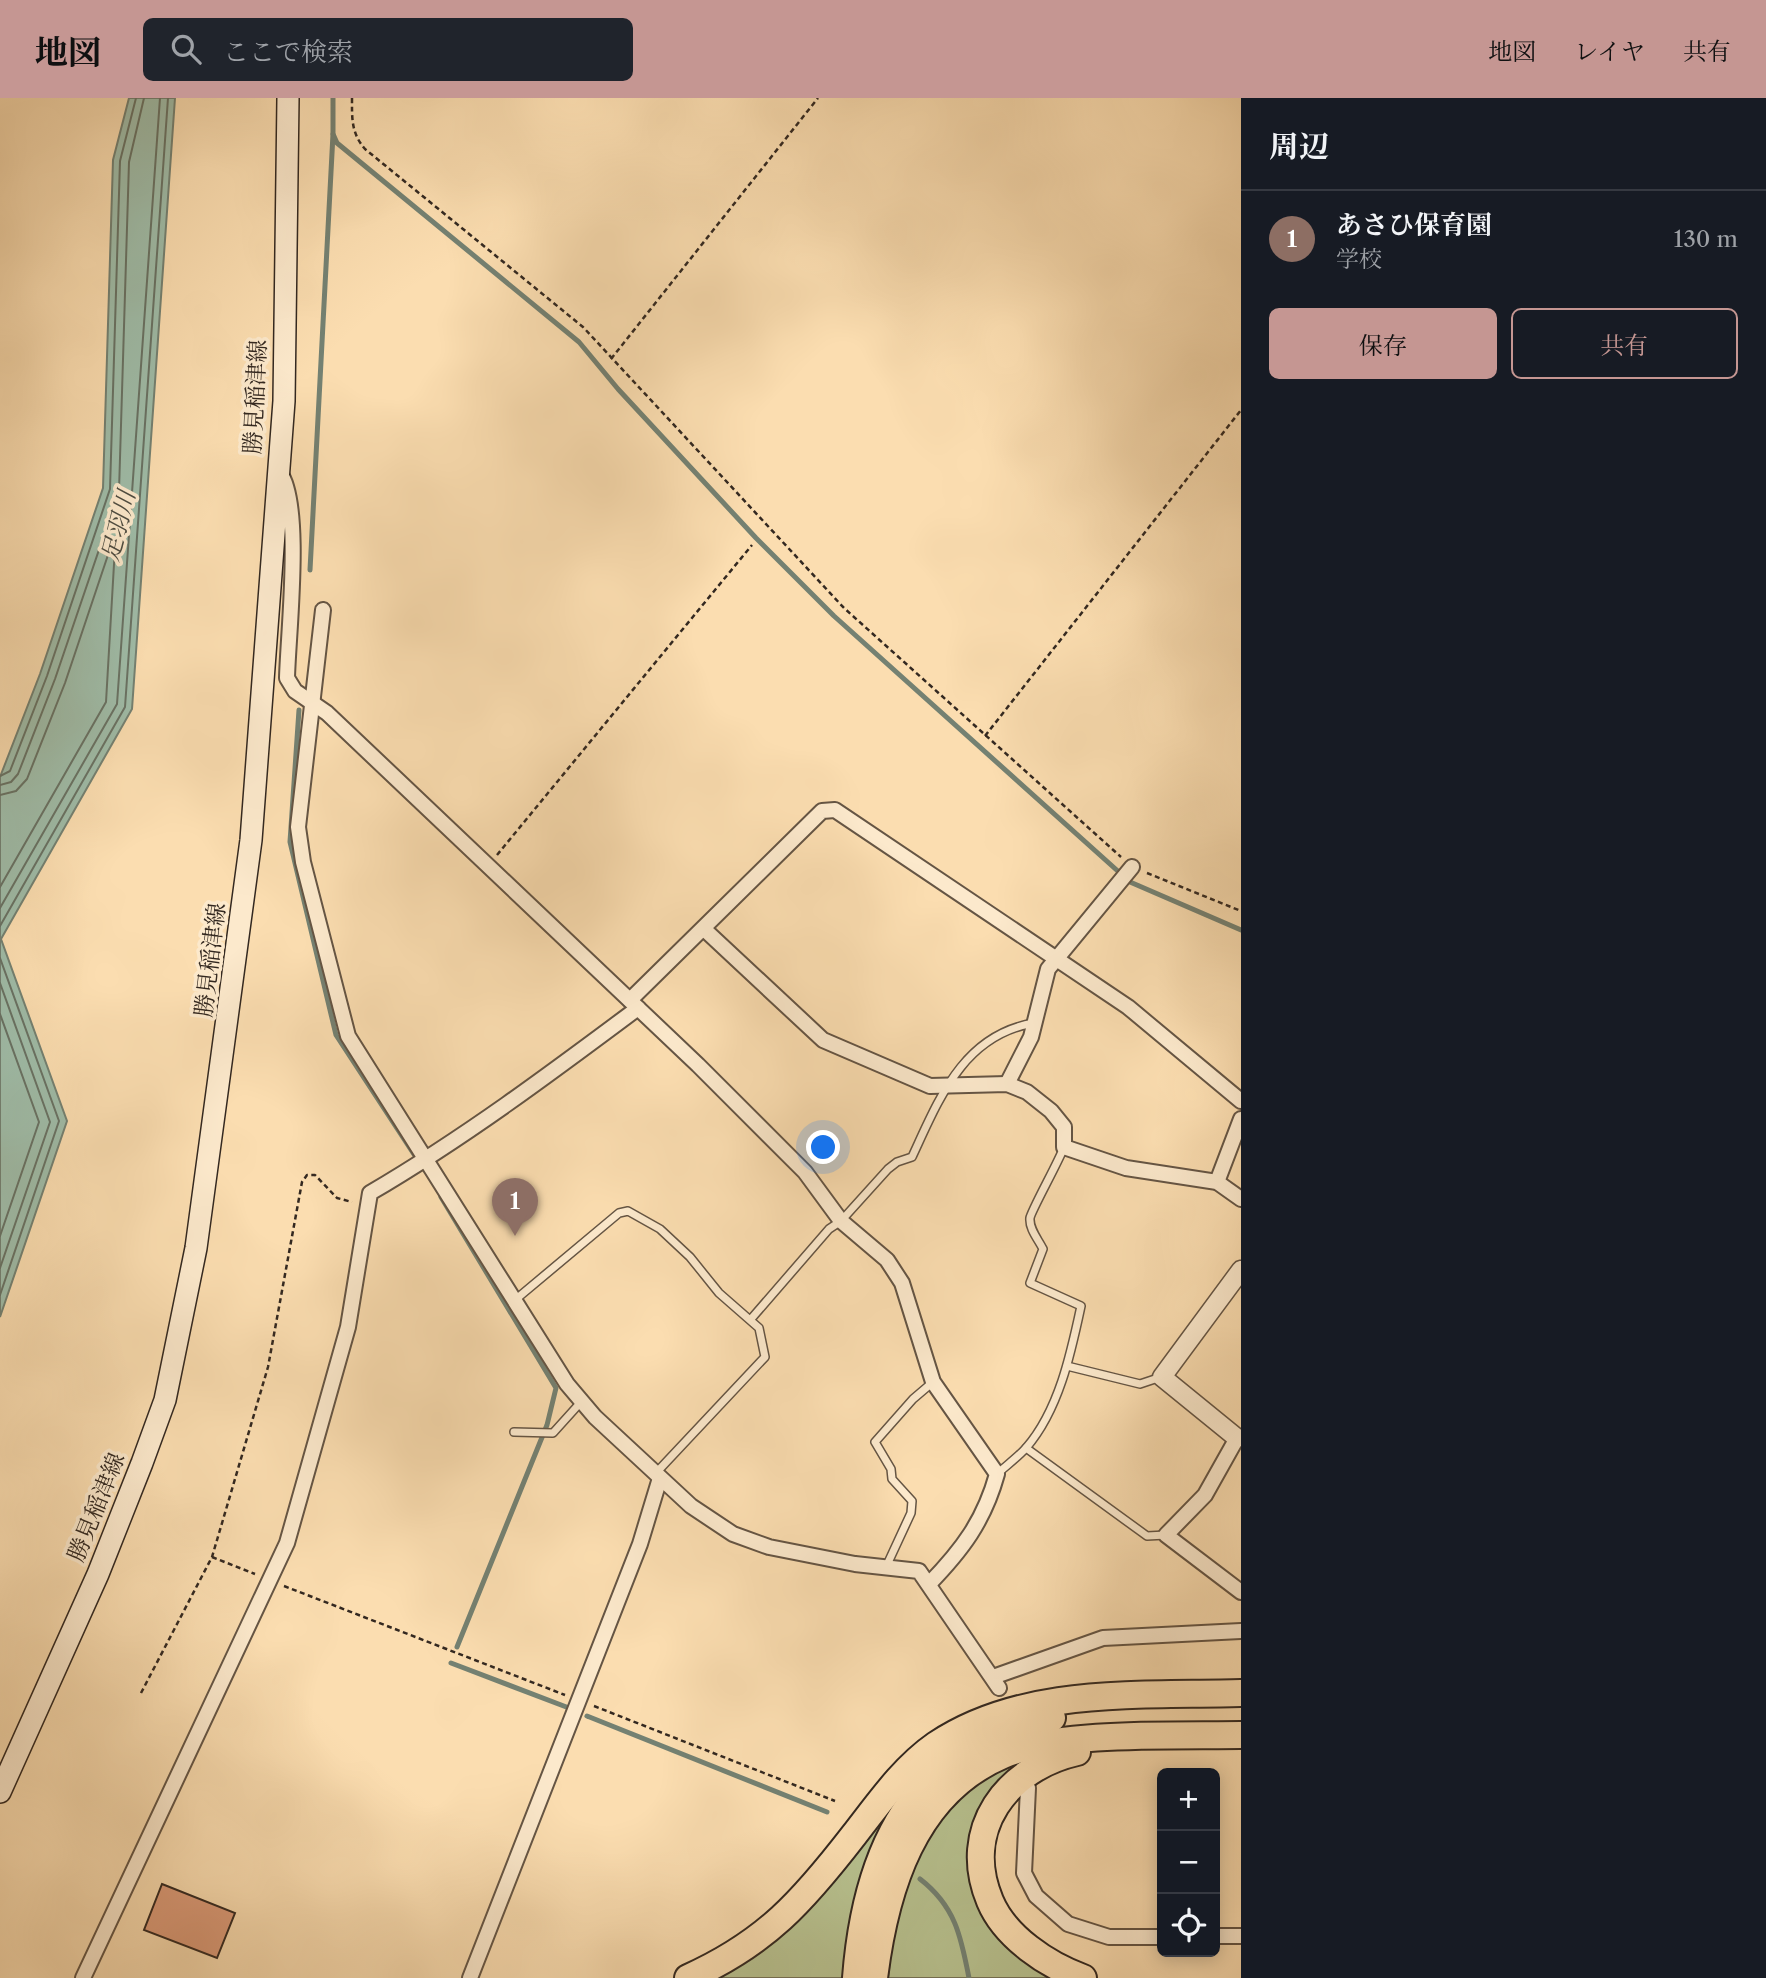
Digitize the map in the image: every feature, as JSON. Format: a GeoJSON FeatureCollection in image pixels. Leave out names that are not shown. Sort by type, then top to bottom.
{"type":"FeatureCollection","features":[{"type":"Feature","properties":{"kind":"highway"},"geometry":{"type":"LineString","coordinates":[[688,1978],[720,1964],[777,1925],[820,1879],[887,1792],[911,1766],[936,1746],[992,1717],[1066,1700],[1241,1693]]}},
{"type":"Feature","properties":{"kind":"highway"},"geometry":{"type":"LineString","coordinates":[[856,1978],[866,1901],[874,1872],[898,1822],[932,1780],[971,1750],[1008,1733],[1090,1707],[1156,1695]]}},
{"type":"Feature","properties":{"kind":"highway"},"geometry":{"type":"LineString","coordinates":[[874,1978],[883,1914],[902,1856],[918,1830],[956,1787],[1003,1755],[1029,1747],[1095,1739],[1241,1735]]}},
{"type":"Feature","properties":{"kind":"highway"},"geometry":{"type":"LineString","coordinates":[[1083,1978],[1051,1964],[1027,1947],[1007,1928],[990,1902],[982,1874],[982,1844],[988,1819],[1000,1798],[1019,1779],[1045,1762],[1099,1747],[1158,1737]]}},
{"type":"Feature","properties":{"kind":"main road","name":"勝見稲津線"},"geometry":{"type":"LineString","coordinates":[[0,1792],[98,1574],[165,1400],[183,1318],[208,1174],[251,839],[284,401],[288,98]]}},
{"type":"Feature","properties":{"kind":"street"},"geometry":{"type":"LineString","coordinates":[[278,470],[288,484],[292,513],[287,678],[295,691],[314,704],[634,1004],[805,1172],[841,1220],[887,1260],[902,1283],[933,1382],[997,1474],[992,1492],[964,1548],[929,1584]]}},
{"type":"Feature","properties":{"kind":"street"},"geometry":{"type":"LineString","coordinates":[[323,610],[299,827],[303,862],[348,1036],[422,1163],[567,1384],[609,1432],[691,1506],[733,1535],[769,1547],[886,1568],[919,1571],[996,1682],[1103,1638],[1241,1631]]}},
{"type":"Feature","properties":{"kind":"street"},"geometry":{"type":"LineString","coordinates":[[83,1978],[287,1543],[348,1327],[370,1193],[422,1163],[531,1088],[634,1004],[704,929],[822,811],[835,810],[1128,1007],[1241,1101]]}},
{"type":"Feature","properties":{"kind":"street"},"geometry":{"type":"LineString","coordinates":[[1007,1084],[1031,1037],[1048,969],[1127,874]]}},
{"type":"Feature","properties":{"kind":"street"},"geometry":{"type":"LineString","coordinates":[[704,929],[823,1040],[930,1086],[1007,1084],[1027,1091],[1051,1111],[1063,1127],[1063,1147],[1126,1168],[1217,1182],[1241,1199]]}},
{"type":"Feature","properties":{"kind":"street"},"geometry":{"type":"LineString","coordinates":[[1217,1182],[1241,1119]]}},
{"type":"Feature","properties":{"kind":"street"},"geometry":{"type":"LineString","coordinates":[[1241,1270],[1162,1377],[1237,1438],[1205,1495],[1166,1535],[1241,1592]]}},
{"type":"Feature","properties":{"kind":"street"},"geometry":{"type":"LineString","coordinates":[[470,1978],[640,1544],[658,1476]]}},
{"type":"Feature","properties":{"kind":"street"},"geometry":{"type":"LineString","coordinates":[[1028,1788],[1024,1873],[1036,1896],[1068,1924],[1109,1937],[1157,1937]]}},
{"type":"Feature","properties":{"kind":"street"},"geometry":{"type":"LineString","coordinates":[[1220,1936],[1241,1936]]}},
{"type":"Feature","properties":{"kind":"lane"},"geometry":{"type":"LineString","coordinates":[[751,1319],[828,1229],[841,1220],[888,1169],[897,1162],[912,1157],[945,1087],[971,1054],[1014,1027],[1035,1023]]}},
{"type":"Feature","properties":{"kind":"lane"},"geometry":{"type":"LineString","coordinates":[[997,1474],[1026,1448],[1039,1430],[1067,1366],[1081,1306],[1030,1283],[1043,1248],[1031,1228],[1030,1216],[1049,1183],[1063,1147]]}},
{"type":"Feature","properties":{"kind":"lane"},"geometry":{"type":"LineString","coordinates":[[514,1300],[619,1213],[628,1211],[660,1229],[690,1257],[719,1293],[759,1328],[765,1357],[658,1476]]}},
{"type":"Feature","properties":{"kind":"lane"},"geometry":{"type":"LineString","coordinates":[[1067,1366],[1140,1384],[1162,1377]]}},
{"type":"Feature","properties":{"kind":"lane"},"geometry":{"type":"LineString","coordinates":[[886,1568],[911,1513],[912,1501],[892,1479],[891,1469],[875,1442],[913,1399],[933,1382]]}},
{"type":"Feature","properties":{"kind":"lane"},"geometry":{"type":"LineString","coordinates":[[514,1432],[551,1433],[582,1401]]}},
{"type":"Feature","properties":{"kind":"lane"},"geometry":{"type":"LineString","coordinates":[[1026,1448],[1147,1536],[1166,1535]]}},
{"type":"Feature","properties":{"kind":"path"},"geometry":{"type":"LineString","coordinates":[[352,98],[353,129],[365,149],[556,303],[844,608],[985,736],[1127,874],[1241,911]]}},
{"type":"Feature","properties":{"kind":"path"},"geometry":{"type":"LineString","coordinates":[[611,359],[818,98]]}},
{"type":"Feature","properties":{"kind":"path"},"geometry":{"type":"LineString","coordinates":[[985,736],[1241,410]]}},
{"type":"Feature","properties":{"kind":"path"},"geometry":{"type":"LineString","coordinates":[[488,865],[752,545]]}},
{"type":"Feature","properties":{"kind":"path"},"geometry":{"type":"LineString","coordinates":[[141,1693],[212,1557],[268,1367],[302,1182],[307,1175],[315,1175],[346,1203],[370,1193]]}},
{"type":"Feature","properties":{"kind":"path"},"geometry":{"type":"LineString","coordinates":[[212,1557],[835,1801]]}},
{"type":"Feature","properties":{"kind":"green space"},"geometry":{"type":"Polygon","coordinates":[[[1037,1750],[972,1868],[1061,1978],[888,1978],[895,1918],[920,1836],[971,1783],[1037,1750]]]}},
{"type":"Feature","properties":{"kind":"green space"},"geometry":{"type":"Polygon","coordinates":[[[900,1786],[849,1978],[699,1978],[735,1960],[900,1786]]]}},
{"type":"Feature","properties":{"kind":"water","name":"足羽川"},"geometry":{"type":"Polygon","coordinates":[[[129,98],[175,98],[132,709],[1,939],[67,1121],[0,1317],[0,777],[40,674],[103,488],[113,160],[129,98]]]}},
{"type":"Feature","properties":{"kind":"building"},"geometry":{"type":"Polygon","coordinates":[[[162,1884],[235,1913],[217,1958],[144,1930],[162,1884]]]}},
{"type":"Feature","properties":{"kind":"waterway"},"geometry":{"type":"LineString","coordinates":[[333,98],[333,134],[337,143],[579,342],[618,389],[756,538],[834,616],[1130,882],[1241,930]]}},
{"type":"Feature","properties":{"kind":"waterway"},"geometry":{"type":"LineString","coordinates":[[310,570],[333,134]]}},
{"type":"Feature","properties":{"kind":"waterway"},"geometry":{"type":"LineString","coordinates":[[299,710],[290,842],[336,1035],[419,1162]]}},
{"type":"Feature","properties":{"kind":"waterway"},"geometry":{"type":"LineString","coordinates":[[441,1197],[556,1388],[547,1425],[457,1647]]}},
{"type":"Feature","properties":{"kind":"waterway"},"geometry":{"type":"LineString","coordinates":[[451,1663],[569,1708]]}},
{"type":"Feature","properties":{"kind":"waterway"},"geometry":{"type":"LineString","coordinates":[[587,1716],[827,1812]]}},
{"type":"Feature","properties":{"kind":"waterway"},"geometry":{"type":"LineString","coordinates":[[920,1879],[941,1900],[955,1923],[969,1978]]}},
{"type":"Feature","properties":{"kind":"place","name":"あさひ保育園"},"geometry":{"type":"Point","coordinates":[515,1236]}}]}
